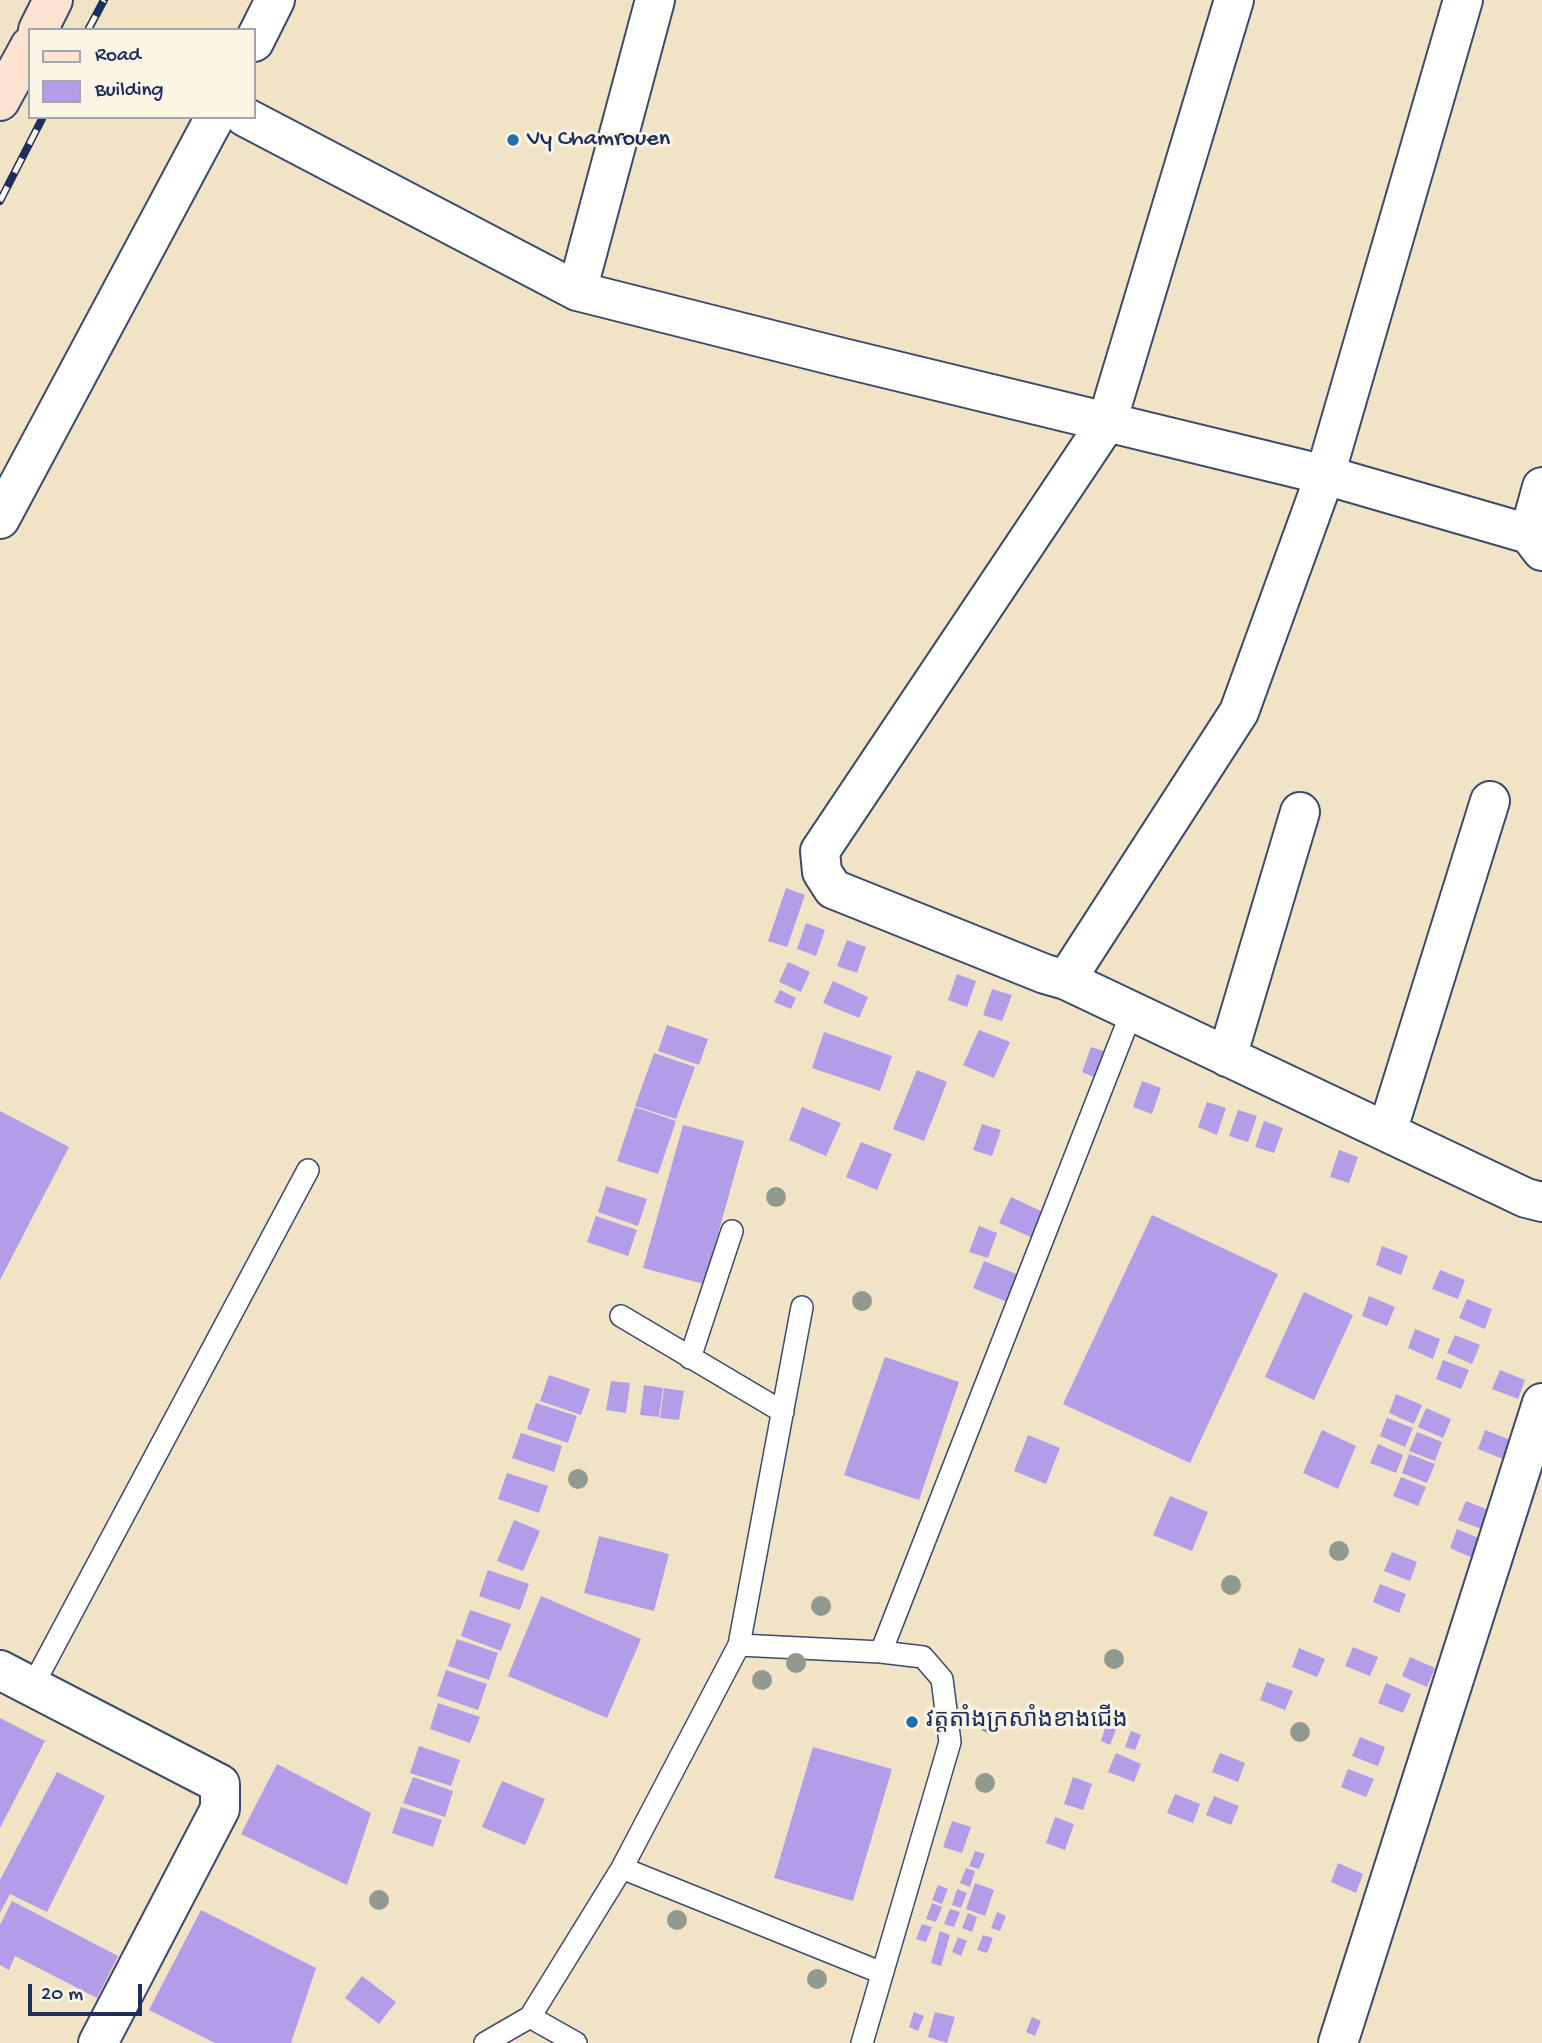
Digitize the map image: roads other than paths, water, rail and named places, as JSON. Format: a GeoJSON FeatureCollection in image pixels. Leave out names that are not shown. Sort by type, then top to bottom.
{"type":"FeatureCollection","features":[{"type":"Feature","properties":{"kind":"main road"},"geometry":{"type":"LineString","coordinates":[[39,28],[53,0]]}},
{"type":"Feature","properties":{"kind":"main road"},"geometry":{"type":"LineString","coordinates":[[0,102],[28,50]]}},
{"type":"Feature","properties":{"kind":"street"},"geometry":{"type":"LineString","coordinates":[[256,38],[275,0]]}},
{"type":"Feature","properties":{"kind":"street"},"geometry":{"type":"LineString","coordinates":[[577,290],[655,0]]}},
{"type":"Feature","properties":{"kind":"street"},"geometry":{"type":"LineString","coordinates":[[1234,0],[1107,422],[820,851],[822,872],[833,889],[1066,980],[1526,1198],[1542,1202]]}},
{"type":"Feature","properties":{"kind":"street"},"geometry":{"type":"LineString","coordinates":[[1066,980],[1239,712],[1325,475],[1463,0]]}},
{"type":"Feature","properties":{"kind":"street"},"geometry":{"type":"LineString","coordinates":[[0,519],[214,119]]}},
{"type":"Feature","properties":{"kind":"street"},"geometry":{"type":"LineString","coordinates":[[249,119],[577,290],[839,357],[1325,475],[1536,543],[1542,487]]}},
{"type":"Feature","properties":{"kind":"street"},"geometry":{"type":"LineString","coordinates":[[1387,1132],[1490,801]]}},
{"type":"Feature","properties":{"kind":"street"},"geometry":{"type":"LineString","coordinates":[[1227,1056],[1300,812]]}},
{"type":"Feature","properties":{"kind":"street"},"geometry":{"type":"LineString","coordinates":[[1338,2043],[1542,1403]]}},
{"type":"Feature","properties":{"kind":"street"},"geometry":{"type":"LineString","coordinates":[[16,1678],[220,1784],[220,1809],[98,2043]]}},
{"type":"Feature","properties":{"kind":"lane"},"geometry":{"type":"LineString","coordinates":[[881,1652],[1132,1011]]}},
{"type":"Feature","properties":{"kind":"lane"},"geometry":{"type":"LineString","coordinates":[[16,1678],[308,1170]]}},
{"type":"Feature","properties":{"kind":"lane"},"geometry":{"type":"LineString","coordinates":[[690,1358],[732,1231]]}},
{"type":"Feature","properties":{"kind":"lane"},"geometry":{"type":"LineString","coordinates":[[485,2043],[530,2017],[622,1868],[739,1646],[802,1307]]}},
{"type":"Feature","properties":{"kind":"lane"},"geometry":{"type":"LineString","coordinates":[[621,1316],[783,1412]]}},
{"type":"Feature","properties":{"kind":"lane"},"geometry":{"type":"LineString","coordinates":[[739,1646],[881,1652],[923,1657],[942,1679],[950,1742],[862,2043]]}},
{"type":"Feature","properties":{"kind":"lane"},"geometry":{"type":"LineString","coordinates":[[622,1868],[882,1973]]}},
{"type":"Feature","properties":{"kind":"lane"},"geometry":{"type":"LineString","coordinates":[[530,2017],[576,2043]]}},
{"type":"Feature","properties":{"kind":"railway"},"geometry":{"type":"LineString","coordinates":[[89,28],[104,0]]}},
{"type":"Feature","properties":{"kind":"railway"},"geometry":{"type":"LineString","coordinates":[[0,201],[42,119]]}},
{"type":"Feature","properties":{"kind":"place","name":"Vy Chamrouen"},"geometry":{"type":"Point","coordinates":[513,140]}},
{"type":"Feature","properties":{"kind":"place","name":"វត្តតាំងក្រសាំងខាងជើង"},"geometry":{"type":"Point","coordinates":[912,1722]}}]}
